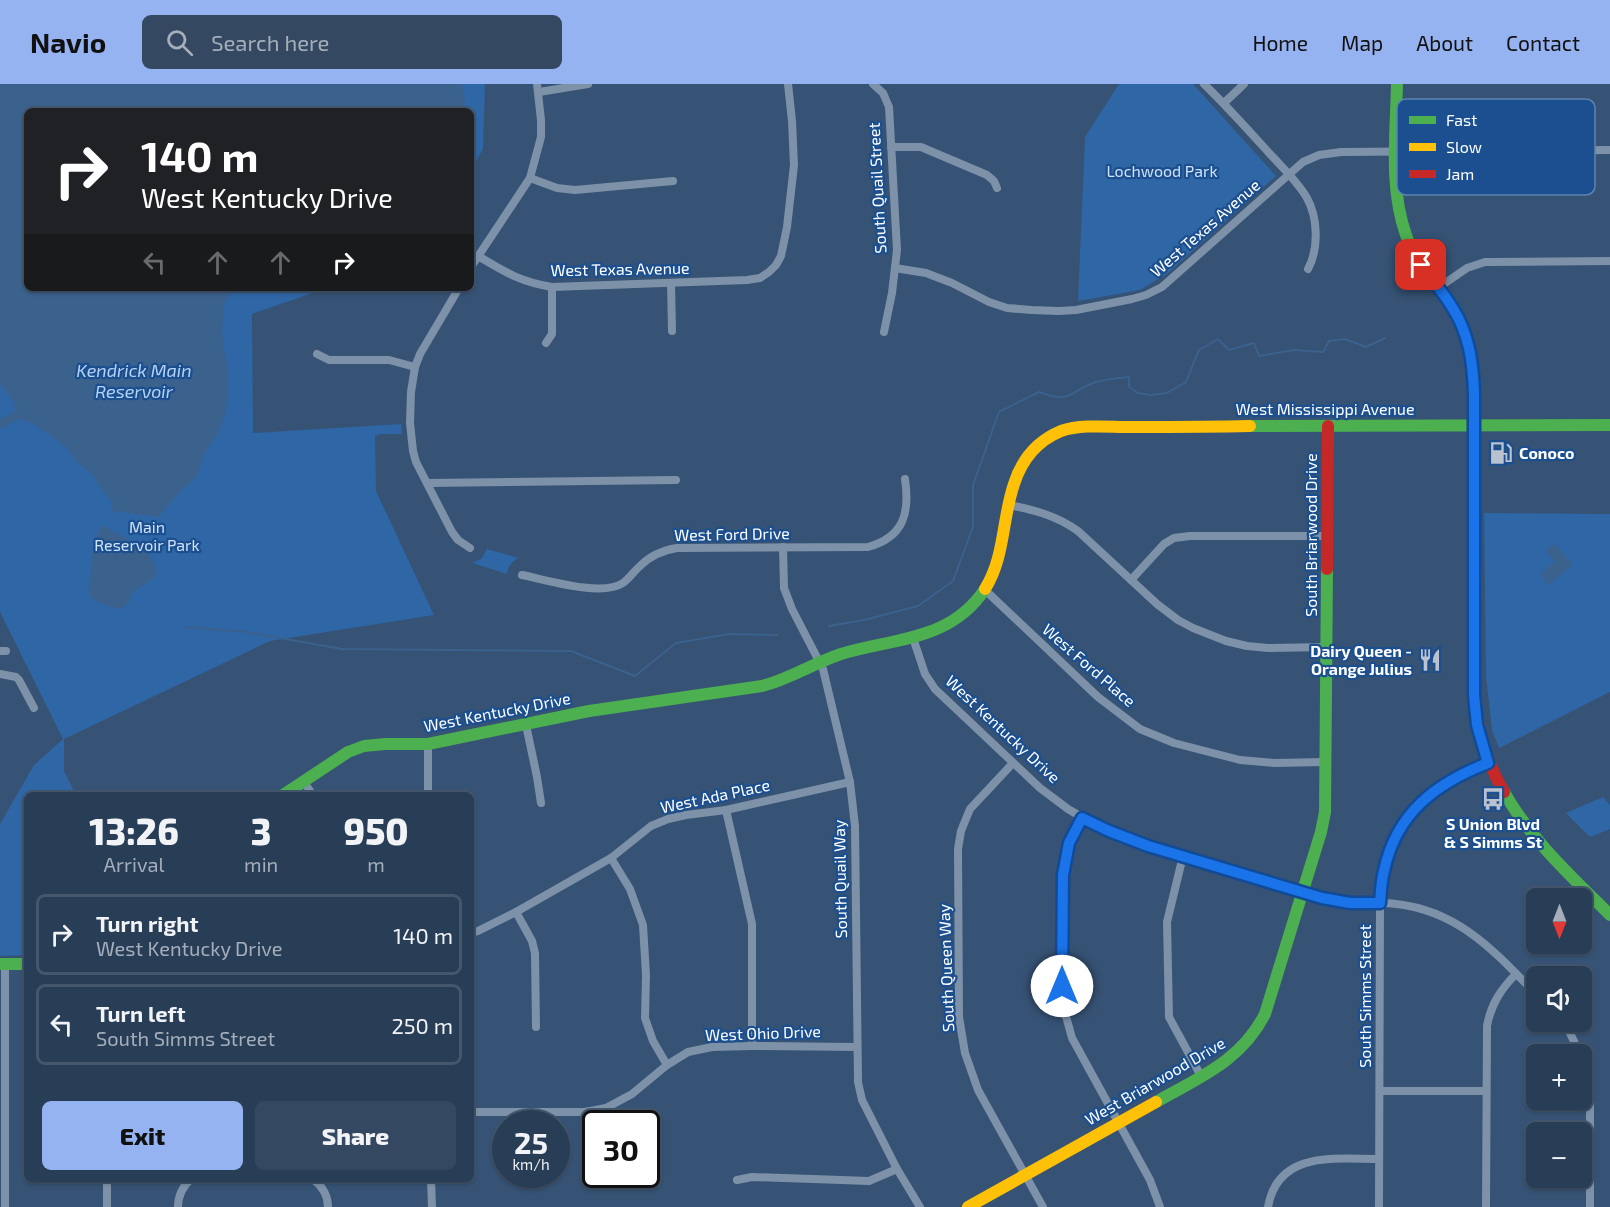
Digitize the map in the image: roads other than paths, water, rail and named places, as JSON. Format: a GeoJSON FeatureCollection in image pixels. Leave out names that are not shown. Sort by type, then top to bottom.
{"type":"FeatureCollection","features":[{"type":"Feature","properties":{"kind":"street"},"geometry":{"type":"LineString","coordinates":[[474,262],[530,178],[541,137],[538,88],[588,84]]}},
{"type":"Feature","properties":{"kind":"street","name":"West Texas Avenue"},"geometry":{"type":"LineString","coordinates":[[478,256],[516,278],[552,287],[760,278],[776,266],[782,256],[787,227],[794,165],[788,84]]}},
{"type":"Feature","properties":{"kind":"street","name":"South Quail Street"},"geometry":{"type":"LineString","coordinates":[[873,84],[883,93],[889,107],[897,250],[884,332]]}},
{"type":"Feature","properties":{"kind":"street"},"geometry":{"type":"LineString","coordinates":[[1204,84],[1224,103],[1306,196],[1313,214],[1314,252],[1308,269]]}},
{"type":"Feature","properties":{"kind":"street"},"geometry":{"type":"LineString","coordinates":[[1224,103],[1244,84]]}},
{"type":"Feature","properties":{"kind":"street"},"geometry":{"type":"LineString","coordinates":[[1397,84],[1397,190]]}},
{"type":"Feature","properties":{"kind":"street"},"geometry":{"type":"LineString","coordinates":[[891,147],[921,147],[987,175],[994,181],[997,188]]}},
{"type":"Feature","properties":{"kind":"street","name":"West Texas Avenue"},"geometry":{"type":"LineString","coordinates":[[1595,150],[1610,150]]}},
{"type":"Feature","properties":{"kind":"street","name":"West Texas Avenue"},"geometry":{"type":"LineString","coordinates":[[895,268],[926,273],[1007,308],[1076,310],[1132,299],[1162,287],[1303,162],[1319,155],[1341,152],[1396,151]]}},
{"type":"Feature","properties":{"kind":"street"},"geometry":{"type":"LineString","coordinates":[[530,178],[557,188],[575,190],[673,181]]}},
{"type":"Feature","properties":{"kind":"street"},"geometry":{"type":"LineString","coordinates":[[1398,195],[1404,229],[1415,256],[1457,315],[1470,350],[1474,425],[1474,695],[1477,725],[1488,763],[1504,797],[1525,827],[1610,915]]}},
{"type":"Feature","properties":{"kind":"street"},"geometry":{"type":"LineString","coordinates":[[1438,288],[1467,268],[1485,262],[1610,261]]}},
{"type":"Feature","properties":{"kind":"street"},"geometry":{"type":"LineString","coordinates":[[671,283],[672,331]]}},
{"type":"Feature","properties":{"kind":"street"},"geometry":{"type":"LineString","coordinates":[[546,343],[552,334],[552,287]]}},
{"type":"Feature","properties":{"kind":"street"},"geometry":{"type":"LineString","coordinates":[[457,291],[420,354],[415,367],[410,403],[413,451],[416,462],[452,532],[458,540],[470,548]]}},
{"type":"Feature","properties":{"kind":"street"},"geometry":{"type":"LineString","coordinates":[[317,354],[329,360],[378,360],[399,362],[415,367]]}},
{"type":"Feature","properties":{"kind":"street","name":"West Mississippi Avenue"},"geometry":{"type":"LineString","coordinates":[[1009,505],[1013,482],[1020,465],[1044,440],[1068,429],[1091,427],[1610,425]]}},
{"type":"Feature","properties":{"kind":"street","name":"South Briarwood Drive"},"geometry":{"type":"LineString","coordinates":[[1302,892],[1324,821],[1326,794],[1328,426]]}},
{"type":"Feature","properties":{"kind":"street","name":"West Ford Drive"},"geometry":{"type":"LineString","coordinates":[[522,575],[604,589],[624,582],[648,559],[677,548],[868,547],[879,544],[890,537],[904,519],[908,497],[905,479]]}},
{"type":"Feature","properties":{"kind":"street"},"geometry":{"type":"LineString","coordinates":[[427,483],[676,480]]}},
{"type":"Feature","properties":{"kind":"street"},"geometry":{"type":"LineString","coordinates":[[913,638],[951,623],[968,610],[985,590],[999,556],[1009,505],[1035,510],[1068,524],[1157,604],[1178,620],[1205,634],[1226,641],[1268,648],[1327,647]]}},
{"type":"Feature","properties":{"kind":"street"},"geometry":{"type":"LineString","coordinates":[[1131,580],[1164,544],[1174,538],[1327,536]]}},
{"type":"Feature","properties":{"kind":"street","name":"South Quail Way"},"geometry":{"type":"LineString","coordinates":[[783,547],[784,588],[825,675],[849,782],[855,826],[858,1082],[862,1100],[897,1169],[920,1207]]}},
{"type":"Feature","properties":{"kind":"street","name":"West Ford Place"},"geometry":{"type":"LineString","coordinates":[[985,590],[1098,697],[1140,729],[1174,743],[1240,760],[1274,763],[1326,762]]}},
{"type":"Feature","properties":{"kind":"street","name":"West Kentucky Drive"},"geometry":{"type":"LineString","coordinates":[[287,792],[357,748],[373,745],[428,744],[589,711],[762,686],[843,654],[913,638],[929,682],[1040,788],[1082,818],[1127,838],[1302,892],[1341,902],[1415,907],[1448,919],[1476,936],[1526,984]]}},
{"type":"Feature","properties":{"kind":"street"},"geometry":{"type":"LineString","coordinates":[[0,674],[16,677],[19,680],[34,708]]}},
{"type":"Feature","properties":{"kind":"street"},"geometry":{"type":"LineString","coordinates":[[526,725],[541,803]]}},
{"type":"Feature","properties":{"kind":"street"},"geometry":{"type":"LineString","coordinates":[[428,744],[428,792]]}},
{"type":"Feature","properties":{"kind":"street","name":"South Queen Way"},"geometry":{"type":"LineString","coordinates":[[1013,763],[970,809],[961,831],[958,849],[959,1017],[965,1053],[978,1090],[1043,1207]]}},
{"type":"Feature","properties":{"kind":"street","name":"South Simms Street"},"geometry":{"type":"LineString","coordinates":[[1379,1207],[1380,903],[1383,873],[1396,837],[1410,815],[1426,798],[1447,782],[1488,763]]}},
{"type":"Feature","properties":{"kind":"street"},"geometry":{"type":"LineString","coordinates":[[303,781],[311,792]]}},
{"type":"Feature","properties":{"kind":"street","name":"West Ada Place"},"geometry":{"type":"LineString","coordinates":[[474,932],[516,912],[611,858],[651,826],[668,819],[726,810],[849,782]]}},
{"type":"Feature","properties":{"kind":"street"},"geometry":{"type":"LineString","coordinates":[[726,810],[752,924],[752,1046]]}},
{"type":"Feature","properties":{"kind":"street"},"geometry":{"type":"LineString","coordinates":[[1082,818],[1069,843],[1063,875],[1062,986],[1064,1010],[1072,1038],[1150,1179],[1160,1207]]}},
{"type":"Feature","properties":{"kind":"street"},"geometry":{"type":"LineString","coordinates":[[1183,856],[1167,922],[1169,1017],[1202,1076]]}},
{"type":"Feature","properties":{"kind":"street"},"geometry":{"type":"LineString","coordinates":[[611,858],[630,889],[643,925],[646,975],[645,1018],[653,1041],[667,1065]]}},
{"type":"Feature","properties":{"kind":"street","name":"West Briarwood Drive"},"geometry":{"type":"LineString","coordinates":[[968,1207],[1220,1066],[1237,1052],[1261,1023],[1269,1006],[1302,892]]}},
{"type":"Feature","properties":{"kind":"street"},"geometry":{"type":"LineString","coordinates":[[516,912],[532,941],[535,953],[536,1027]]}},
{"type":"Feature","properties":{"kind":"street"},"geometry":{"type":"LineString","coordinates":[[5,1207],[2,964],[24,964]]}},
{"type":"Feature","properties":{"kind":"street"},"geometry":{"type":"LineString","coordinates":[[1486,1207],[1488,1017],[1500,992],[1516,974]]}},
{"type":"Feature","properties":{"kind":"street","name":"West Ohio Drive"},"geometry":{"type":"LineString","coordinates":[[474,1112],[585,1112],[606,1108],[632,1094],[667,1065],[688,1052],[712,1047],[857,1047]]}},
{"type":"Feature","properties":{"kind":"street"},"geometry":{"type":"LineString","coordinates":[[1380,1090],[1486,1091]]}},
{"type":"Feature","properties":{"kind":"street"},"geometry":{"type":"LineString","coordinates":[[1590,1110],[1590,1207]]}},
{"type":"Feature","properties":{"kind":"street"},"geometry":{"type":"LineString","coordinates":[[1268,1207],[1270,1198],[1283,1176],[1298,1165],[1318,1159],[1379,1159]]}},
{"type":"Feature","properties":{"kind":"street"},"geometry":{"type":"LineString","coordinates":[[737,1180],[752,1177],[869,1181],[897,1169]]}},
{"type":"Feature","properties":{"kind":"street"},"geometry":{"type":"LineString","coordinates":[[107,1182],[107,1207]]}},
{"type":"Feature","properties":{"kind":"street"},"geometry":{"type":"LineString","coordinates":[[177,1207],[182,1188],[188,1182]]}},
{"type":"Feature","properties":{"kind":"street"},"geometry":{"type":"LineString","coordinates":[[316,1182],[322,1188],[328,1201],[328,1207]]}},
{"type":"Feature","properties":{"kind":"street"},"geometry":{"type":"LineString","coordinates":[[431,1182],[432,1207]]}},
{"type":"Feature","properties":{"kind":"water","name":"Kendrick Main Reservoir"},"geometry":{"type":"Polygon","coordinates":[[[0,84],[462,84],[465,101],[464,108],[24,108],[24,291],[230,291],[224,305],[222,329],[228,367],[228,394],[225,415],[205,453],[196,478],[158,517],[112,511],[111,500],[93,475],[77,462],[65,446],[31,422],[26,423],[13,405],[15,403],[0,384],[0,84]]]}},
{"type":"Feature","properties":{"kind":"water"},"geometry":{"type":"Polygon","coordinates":[[[103,526],[143,546],[157,571],[154,578],[133,592],[128,603],[121,609],[100,603],[89,593],[93,548],[103,526]]]}},
{"type":"Feature","properties":{"kind":"water"},"geometry":{"type":"Polygon","coordinates":[[[1555,544],[1573,565],[1548,585],[1540,574],[1555,562],[1546,551],[1555,544]]]}},
{"type":"Feature","properties":{"kind":"waterway"},"geometry":{"type":"LineString","coordinates":[[829,626],[864,620],[918,606],[953,581],[973,527],[973,485],[999,412],[1039,392],[1064,397],[1096,382],[1117,378],[1129,377],[1129,387],[1138,393],[1150,395],[1167,393],[1186,382],[1199,350],[1218,339],[1229,350],[1254,343],[1259,356],[1294,350],[1323,352],[1329,341],[1345,339],[1366,347],[1385,338]]}},
{"type":"Feature","properties":{"kind":"waterway"},"geometry":{"type":"LineString","coordinates":[[0,424],[20,414]]}},
{"type":"Feature","properties":{"kind":"waterway"},"geometry":{"type":"LineString","coordinates":[[185,627],[246,632],[342,649],[571,651],[635,676],[676,643],[729,634],[777,635]]}},
{"type":"Feature","properties":{"kind":"place","name":"Conoco"},"geometry":{"type":"Point","coordinates":[1501,453]}},
{"type":"Feature","properties":{"kind":"place","name":"Dairy Queen - Orange Julius"},"geometry":{"type":"Point","coordinates":[1430,660]}},
{"type":"Feature","properties":{"kind":"place","name":"S Union Blvd & S Simms St"},"geometry":{"type":"Point","coordinates":[1493,799]}},
{"type":"Feature","properties":{"kind":"park label","name":"Lochwood Park"},"geometry":{"type":"Point","coordinates":[1162,171]}},
{"type":"Feature","properties":{"kind":"park label","name":"Main Reservoir Park"},"geometry":{"type":"Point","coordinates":[147,536]}}]}
